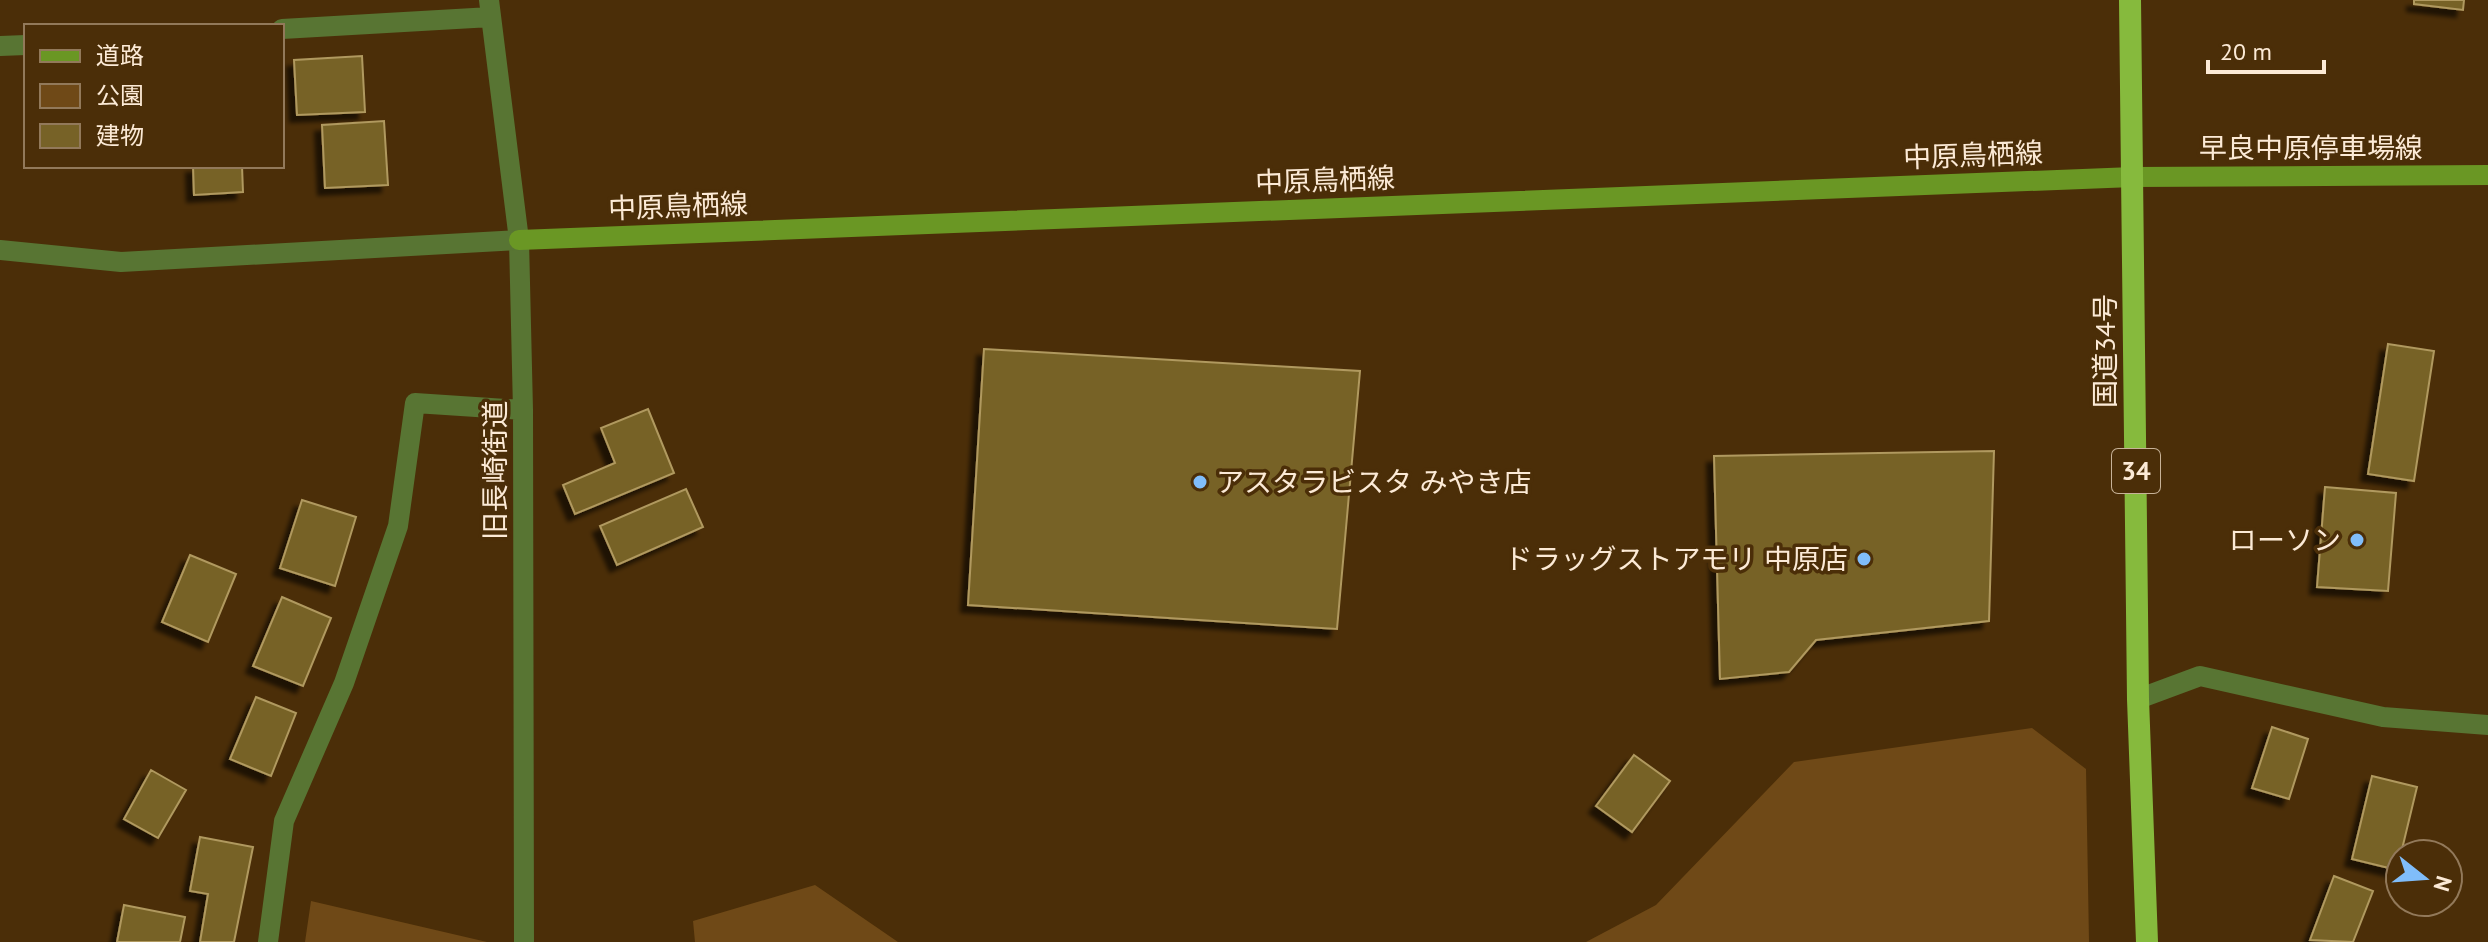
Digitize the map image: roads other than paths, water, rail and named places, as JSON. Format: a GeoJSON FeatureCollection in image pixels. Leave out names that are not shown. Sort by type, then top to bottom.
{"type":"FeatureCollection","features":[{"type":"Feature","properties":{"kind":"highway","name":"国道34号"},"geometry":{"type":"LineString","coordinates":[[2130,0],[2138,699],[2147,942]]}},
{"type":"Feature","properties":{"kind":"main road","name":"早良中原停車場線"},"geometry":{"type":"LineString","coordinates":[[2133,177],[2488,175]]}},
{"type":"Feature","properties":{"kind":"main road","name":"中原鳥栖線"},"geometry":{"type":"LineString","coordinates":[[519,240],[2133,177]]}},
{"type":"Feature","properties":{"kind":"street"},"geometry":{"type":"LineString","coordinates":[[284,29],[490,8]]}},
{"type":"Feature","properties":{"kind":"street","name":"旧長崎街道"},"geometry":{"type":"LineString","coordinates":[[490,8],[519,240],[523,410],[524,942]]}},
{"type":"Feature","properties":{"kind":"street"},"geometry":{"type":"LineString","coordinates":[[0,46],[24,45]]}},
{"type":"Feature","properties":{"kind":"street"},"geometry":{"type":"LineString","coordinates":[[0,250],[121,262],[519,240]]}},
{"type":"Feature","properties":{"kind":"street"},"geometry":{"type":"LineString","coordinates":[[268,942],[284,821],[344,683],[398,526],[415,403],[523,410]]}},
{"type":"Feature","properties":{"kind":"street"},"geometry":{"type":"LineString","coordinates":[[2138,699],[2200,676],[2383,717],[2488,725]]}},
{"type":"Feature","properties":{"kind":"place","name":"アスタラビスタ みやき店"},"geometry":{"type":"Point","coordinates":[1200,482]}},
{"type":"Feature","properties":{"kind":"place","name":"ローソン"},"geometry":{"type":"Point","coordinates":[2357,540]}},
{"type":"Feature","properties":{"kind":"place","name":"ドラッグストアモリ 中原店"},"geometry":{"type":"Point","coordinates":[1864,559]}}]}
